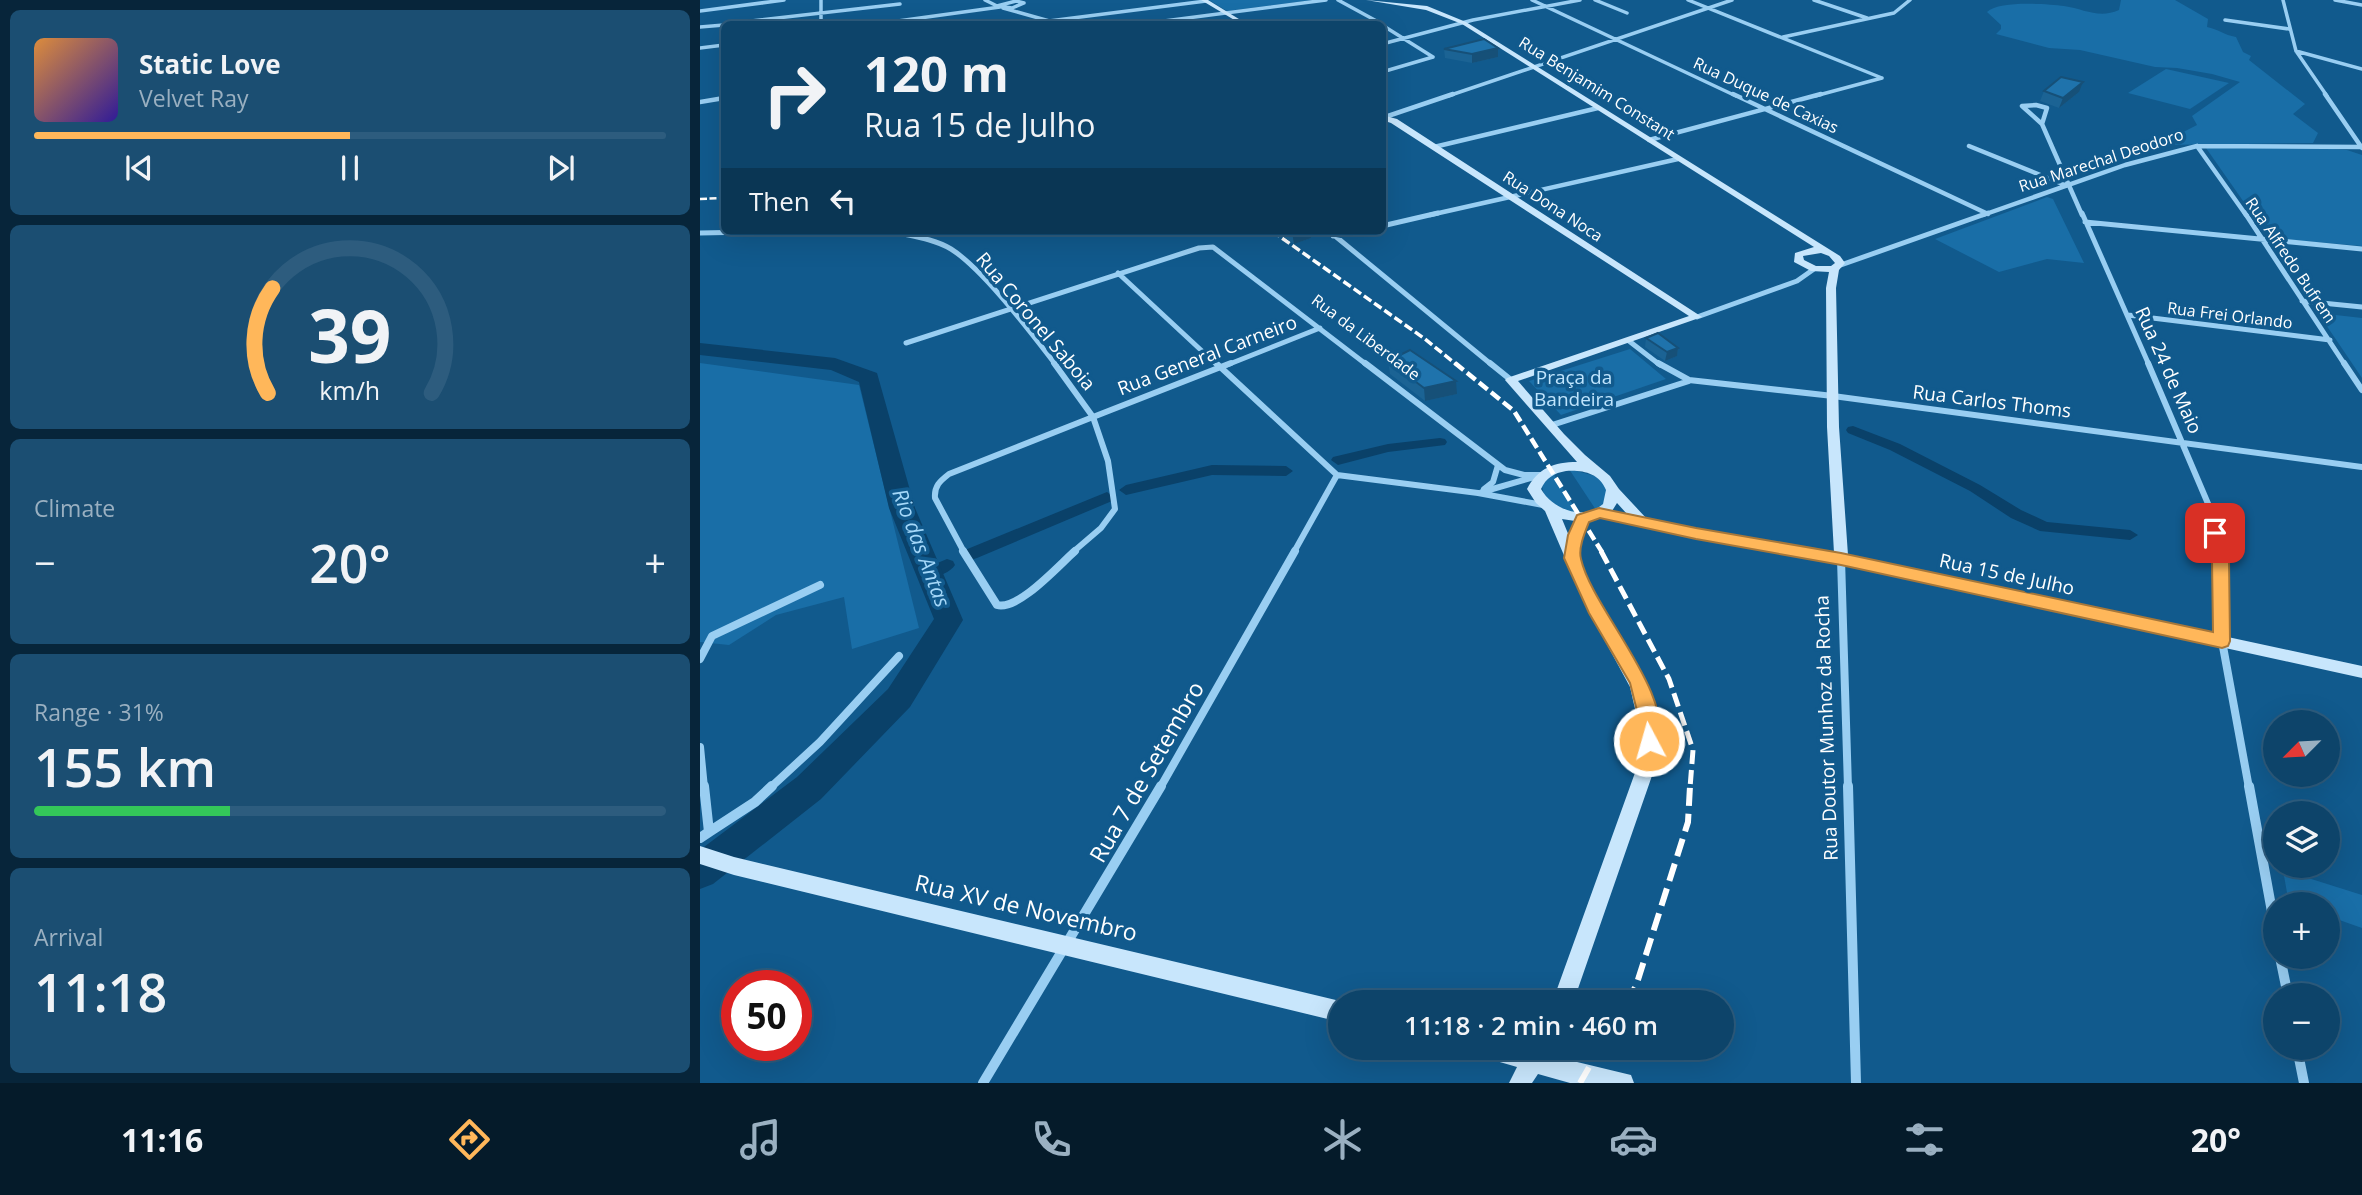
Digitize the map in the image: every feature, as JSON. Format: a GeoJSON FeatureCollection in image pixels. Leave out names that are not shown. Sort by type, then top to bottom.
{"type":"FeatureCollection","features":[{"type":"Feature","properties":{"kind":"main road","name":"Rua Benjamim Constant"},"geometry":{"type":"LineString","coordinates":[[1369,0],[1427,8],[1464,23],[1826,251],[1836,264]]}},
{"type":"Feature","properties":{"kind":"main road"},"geometry":{"type":"LineString","coordinates":[[1200,1],[1239,21]]}},
{"type":"Feature","properties":{"kind":"main road"},"geometry":{"type":"LineString","coordinates":[[1200,1],[1229,21]]}},
{"type":"Feature","properties":{"kind":"main road","name":"Rua Dona Noca"},"geometry":{"type":"LineString","coordinates":[[1387,118],[1697,317]]}},
{"type":"Feature","properties":{"kind":"main road","name":"Rua Benjamim Constant"},"geometry":{"type":"LineString","coordinates":[[1796,233],[1806,251],[1798,255],[1799,262],[1818,270]]}},
{"type":"Feature","properties":{"kind":"main road"},"geometry":{"type":"LineString","coordinates":[[1806,251],[1826,251]]}},
{"type":"Feature","properties":{"kind":"main road"},"geometry":{"type":"LineString","coordinates":[[1818,270],[1836,264]]}},
{"type":"Feature","properties":{"kind":"main road","name":"Rua Doutor Munhoz da Rocha"},"geometry":{"type":"LineString","coordinates":[[1836,264],[1831,288],[1841,559]]}},
{"type":"Feature","properties":{"kind":"main road","name":"Rua Doutor Munhoz da Rocha"},"geometry":{"type":"LineString","coordinates":[[1818,270],[1831,288]]}},
{"type":"Feature","properties":{"kind":"main road"},"geometry":{"type":"LineString","coordinates":[[1642,522],[1614,492],[1609,481],[1591,468],[1511,380],[1697,317]]}},
{"type":"Feature","properties":{"kind":"main road"},"geometry":{"type":"LineString","coordinates":[[1552,425],[1564,456],[1562,461],[1544,473],[1534,489],[1547,508],[1597,613],[1639,682],[1648,715],[1649,741],[1645,771],[1567,990]]}},
{"type":"Feature","properties":{"kind":"main road"},"geometry":{"type":"LineString","coordinates":[[1544,473],[1578,465],[1591,468]]}},
{"type":"Feature","properties":{"kind":"main road"},"geometry":{"type":"LineString","coordinates":[[1547,508],[1583,519],[1599,513],[1612,502],[1614,492]]}},
{"type":"Feature","properties":{"kind":"main road","name":"Rua 15 de Julho"},"geometry":{"type":"LineString","coordinates":[[1599,513],[1841,559],[2362,672]]}},
{"type":"Feature","properties":{"kind":"main road"},"geometry":{"type":"LineString","coordinates":[[1572,558],[1576,535],[1583,519]]}},
{"type":"Feature","properties":{"kind":"main road","name":"Rua XV de Novembro"},"geometry":{"type":"LineString","coordinates":[[700,855],[734,866],[1328,1009]]}},
{"type":"Feature","properties":{"kind":"main road"},"geometry":{"type":"LineString","coordinates":[[1520,1083],[1534,1060]]}},
{"type":"Feature","properties":{"kind":"main road"},"geometry":{"type":"LineString","coordinates":[[1551,1060],[1584,1076],[1623,1083]]}},
{"type":"Feature","properties":{"kind":"street"},"geometry":{"type":"LineString","coordinates":[[721,9],[734,0]]}},
{"type":"Feature","properties":{"kind":"street"},"geometry":{"type":"LineString","coordinates":[[700,11],[784,0]]}},
{"type":"Feature","properties":{"kind":"street"},"geometry":{"type":"LineString","coordinates":[[821,0],[821,21]]}},
{"type":"Feature","properties":{"kind":"street"},"geometry":{"type":"LineString","coordinates":[[985,0],[1049,21],[1200,1]]}},
{"type":"Feature","properties":{"kind":"street"},"geometry":{"type":"LineString","coordinates":[[993,0],[1019,0]]}},
{"type":"Feature","properties":{"kind":"street"},"geometry":{"type":"LineString","coordinates":[[1020,12],[1018,8],[1029,0]]}},
{"type":"Feature","properties":{"kind":"street"},"geometry":{"type":"LineString","coordinates":[[1167,21],[1326,0]]}},
{"type":"Feature","properties":{"kind":"street"},"geometry":{"type":"LineString","coordinates":[[1338,0],[1375,21]]}},
{"type":"Feature","properties":{"kind":"street","name":"Rua Duque de Caxias"},"geometry":{"type":"LineString","coordinates":[[1532,0],[1988,214]]}},
{"type":"Feature","properties":{"kind":"street"},"geometry":{"type":"LineString","coordinates":[[1386,43],[1464,23],[1580,0]]}},
{"type":"Feature","properties":{"kind":"street"},"geometry":{"type":"LineString","coordinates":[[1595,0],[1627,13]]}},
{"type":"Feature","properties":{"kind":"street"},"geometry":{"type":"LineString","coordinates":[[1649,140],[1882,78],[1688,0]]}},
{"type":"Feature","properties":{"kind":"street"},"geometry":{"type":"LineString","coordinates":[[1387,118],[1732,0]]}},
{"type":"Feature","properties":{"kind":"street"},"geometry":{"type":"LineString","coordinates":[[1814,0],[1867,18]]}},
{"type":"Feature","properties":{"kind":"street"},"geometry":{"type":"LineString","coordinates":[[1783,37],[1901,10],[1910,0]]}},
{"type":"Feature","properties":{"kind":"street"},"geometry":{"type":"LineString","coordinates":[[2283,0],[2288,29],[2297,51],[2362,147]]}},
{"type":"Feature","properties":{"kind":"street"},"geometry":{"type":"LineString","coordinates":[[2335,0],[2362,3]]}},
{"type":"Feature","properties":{"kind":"street"},"geometry":{"type":"LineString","coordinates":[[1000,7],[1010,1],[1022,4]]}},
{"type":"Feature","properties":{"kind":"street"},"geometry":{"type":"LineString","coordinates":[[751,21],[901,4]]}},
{"type":"Feature","properties":{"kind":"street"},"geometry":{"type":"LineString","coordinates":[[898,21],[1022,4]]}},
{"type":"Feature","properties":{"kind":"street"},"geometry":{"type":"LineString","coordinates":[[2225,20],[2288,29]]}},
{"type":"Feature","properties":{"kind":"street"},"geometry":{"type":"LineString","coordinates":[[700,27],[721,24]]}},
{"type":"Feature","properties":{"kind":"street"},"geometry":{"type":"LineString","coordinates":[[1386,27],[1433,57],[1386,71]]}},
{"type":"Feature","properties":{"kind":"street"},"geometry":{"type":"LineString","coordinates":[[700,48],[721,45]]}},
{"type":"Feature","properties":{"kind":"street"},"geometry":{"type":"LineString","coordinates":[[2297,51],[2362,69]]}},
{"type":"Feature","properties":{"kind":"street"},"geometry":{"type":"LineString","coordinates":[[700,102],[721,98]]}},
{"type":"Feature","properties":{"kind":"street","name":"Rua 24 de Maio"},"geometry":{"type":"LineString","coordinates":[[2042,124],[2047,108],[2036,105],[2022,106],[2042,124],[2128,315],[2209,506],[2221,560],[2222,641],[2268,892]]}},
{"type":"Feature","properties":{"kind":"street"},"geometry":{"type":"LineString","coordinates":[[1434,147],[1598,108]]}},
{"type":"Feature","properties":{"kind":"street"},"geometry":{"type":"LineString","coordinates":[[1969,146],[2068,185]]}},
{"type":"Feature","properties":{"kind":"street","name":"Rua Marechal Deodoro"},"geometry":{"type":"LineString","coordinates":[[1836,264],[1859,259],[2068,185],[2197,146],[2362,147]]}},
{"type":"Feature","properties":{"kind":"street","name":"Rua Alfredo Bufrem"},"geometry":{"type":"LineString","coordinates":[[2197,146],[2362,390]]}},
{"type":"Feature","properties":{"kind":"street"},"geometry":{"type":"LineString","coordinates":[[1386,225],[1678,159]]}},
{"type":"Feature","properties":{"kind":"street"},"geometry":{"type":"LineString","coordinates":[[2085,222],[2362,249]]}},
{"type":"Feature","properties":{"kind":"street"},"geometry":{"type":"LineString","coordinates":[[700,233],[721,233]]}},
{"type":"Feature","properties":{"kind":"street","name":"Rua Coronel Saboia"},"geometry":{"type":"LineString","coordinates":[[903,235],[949,248],[1009,310],[1082,398],[1092,416],[1114,484],[1115,509],[1101,528],[1017,602]]}},
{"type":"Feature","properties":{"kind":"street"},"geometry":{"type":"LineString","coordinates":[[1332,235],[1511,380]]}},
{"type":"Feature","properties":{"kind":"street","name":"Rua da Liberdade"},"geometry":{"type":"LineString","coordinates":[[1118,273],[1213,247],[1498,465],[1511,473],[1544,473]]}},
{"type":"Feature","properties":{"kind":"street","name":"Rua Marechal Deodoro"},"geometry":{"type":"LineString","coordinates":[[1836,264],[1859,259]]}},
{"type":"Feature","properties":{"kind":"street"},"geometry":{"type":"LineString","coordinates":[[1697,317],[1797,281],[1818,270]]}},
{"type":"Feature","properties":{"kind":"street"},"geometry":{"type":"LineString","coordinates":[[906,343],[1118,273],[1337,475],[1478,493],[1547,508]]}},
{"type":"Feature","properties":{"kind":"street"},"geometry":{"type":"LineString","coordinates":[[2302,301],[2362,307]]}},
{"type":"Feature","properties":{"kind":"street","name":"Rua Frei Orlando"},"geometry":{"type":"LineString","coordinates":[[2128,315],[2330,340]]}},
{"type":"Feature","properties":{"kind":"street","name":"Rua General Carneiro"},"geometry":{"type":"LineString","coordinates":[[1017,602],[1004,607],[997,606],[971,566],[935,498],[934,489],[938,481],[1092,416],[1320,328]]}},
{"type":"Feature","properties":{"kind":"street","name":"Rua Carlos Thoms"},"geometry":{"type":"LineString","coordinates":[[1629,341],[1662,366],[1689,380],[1833,396],[2362,467]]}},
{"type":"Feature","properties":{"kind":"street"},"geometry":{"type":"LineString","coordinates":[[1552,425],[1689,380]]}},
{"type":"Feature","properties":{"kind":"street"},"geometry":{"type":"LineString","coordinates":[[1478,493],[1489,487],[1498,465]]}},
{"type":"Feature","properties":{"kind":"street"},"geometry":{"type":"LineString","coordinates":[[1478,493],[1544,473]]}},
{"type":"Feature","properties":{"kind":"street","name":"Rua 7 de Setembro"},"geometry":{"type":"LineString","coordinates":[[983,1083],[1069,945],[1205,712],[1337,475]]}},
{"type":"Feature","properties":{"kind":"street","name":"Rua Doutor Munhoz da Rocha"},"geometry":{"type":"LineString","coordinates":[[1841,559],[1856,1083]]}},
{"type":"Feature","properties":{"kind":"street"},"geometry":{"type":"LineString","coordinates":[[700,659],[712,636],[820,586]]}},
{"type":"Feature","properties":{"kind":"street"},"geometry":{"type":"LineString","coordinates":[[700,838],[755,802],[820,742],[899,656]]}},
{"type":"Feature","properties":{"kind":"street"},"geometry":{"type":"LineString","coordinates":[[700,747],[709,832]]}},
{"type":"Feature","properties":{"kind":"street"},"geometry":{"type":"LineString","coordinates":[[2299,1060],[2304,1083]]}},
{"type":"Feature","properties":{"kind":"green space"},"geometry":{"type":"Polygon","coordinates":[[[1209,0],[1313,0],[1227,11],[1209,0]]]}},
{"type":"Feature","properties":{"kind":"green space"},"geometry":{"type":"Polygon","coordinates":[[[2121,0],[2175,0],[2208,19],[2207,27],[2236,37],[2243,52],[2251,56],[2249,60],[2305,104],[2293,114],[2318,133],[2313,143],[2158,145],[2197,125],[2192,116],[2240,82],[2212,74],[2155,67],[2080,50],[2049,48],[1996,34],[2001,25],[1987,12],[2012,4],[2035,4],[2064,6],[2105,14],[2119,10],[2121,0]]]}},
{"type":"Feature","properties":{"kind":"green space"},"geometry":{"type":"Polygon","coordinates":[[[2166,69],[2229,83],[2190,109],[2128,93],[2166,69]]]}},
{"type":"Feature","properties":{"kind":"green space"},"geometry":{"type":"Polygon","coordinates":[[[2306,147],[2347,150],[2362,155],[2362,246],[2269,238],[2206,148],[2306,147]]]}},
{"type":"Feature","properties":{"kind":"green space"},"geometry":{"type":"Polygon","coordinates":[[[2047,197],[2053,199],[2084,263],[2047,259],[1999,272],[1935,239],[2047,197]]]}},
{"type":"Feature","properties":{"kind":"green space"},"geometry":{"type":"Polygon","coordinates":[[[2318,313],[2362,318],[2362,378],[2318,313]]]}},
{"type":"Feature","properties":{"kind":"green space","name":"Praça da Bandeira"},"geometry":{"type":"Polygon","coordinates":[[[1630,349],[1666,379],[1561,415],[1529,381],[1630,349]]]}},
{"type":"Feature","properties":{"kind":"green space"},"geometry":{"type":"Polygon","coordinates":[[[700,363],[859,385],[919,628],[852,649],[844,597],[776,615],[729,645],[700,642],[700,363]]]}},
{"type":"Feature","properties":{"kind":"green space"},"geometry":{"type":"Polygon","coordinates":[[[1569,469],[1599,477],[1608,490],[1603,504],[1596,510],[1569,469]]]}},
{"type":"Feature","properties":{"kind":"green space"},"geometry":{"type":"Polygon","coordinates":[[[1553,473],[1578,513],[1563,510],[1544,496],[1542,485],[1553,473]]]}},
{"type":"Feature","properties":{"kind":"green space"},"geometry":{"type":"Polygon","coordinates":[[[2284,878],[2308,878],[2362,895],[2362,928],[2340,920],[2340,892],[2287,892],[2284,878]]]}},
{"type":"Feature","properties":{"kind":"building"},"geometry":{"type":"Polygon","coordinates":[[[1484,39],[1498,48],[1472,54],[1444,49],[1484,39]]]}},
{"type":"Feature","properties":{"kind":"building"},"geometry":{"type":"Polygon","coordinates":[[[2061,77],[2083,82],[2063,98],[2044,91],[2061,77]]]}},
{"type":"Feature","properties":{"kind":"building"},"geometry":{"type":"Polygon","coordinates":[[[1658,333],[1678,348],[1667,352],[1646,338],[1658,333]]]}},
{"type":"Feature","properties":{"kind":"building"},"geometry":{"type":"Polygon","coordinates":[[[1410,350],[1456,381],[1424,388],[1388,361],[1410,350]]]}},
{"type":"Feature","properties":{"kind":"waterway","name":"Rio das Antas"},"geometry":{"type":"LineString","coordinates":[[700,349],[835,364],[869,378],[902,508],[949,620],[899,698],[809,788],[700,872]]}},
{"type":"Feature","properties":{"kind":"waterway"},"geometry":{"type":"LineString","coordinates":[[1853,430],[1895,447],[1975,488],[2016,514],[2045,527],[2130,535]]}},
{"type":"Feature","properties":{"kind":"waterway"},"geometry":{"type":"LineString","coordinates":[[1338,460],[1388,448],[1440,442]]}},
{"type":"Feature","properties":{"kind":"waterway"},"geometry":{"type":"LineString","coordinates":[[1126,490],[1212,470],[1286,471]]}},
{"type":"Feature","properties":{"kind":"waterway"},"geometry":{"type":"LineString","coordinates":[[971,554],[1107,497]]}},
{"type":"Feature","properties":{"kind":"waterway"},"geometry":{"type":"LineString","coordinates":[[929,573],[947,565]]}},
{"type":"Feature","properties":{"kind":"railway"},"geometry":{"type":"LineString","coordinates":[[700,199],[721,198]]}},
{"type":"Feature","properties":{"kind":"railway"},"geometry":{"type":"LineString","coordinates":[[1278,235],[1425,339],[1457,365]]}},
{"type":"Feature","properties":{"kind":"railway"},"geometry":{"type":"LineString","coordinates":[[1455,363],[1514,411],[1602,552]]}},
{"type":"Feature","properties":{"kind":"railway"},"geometry":{"type":"LineString","coordinates":[[1601,551],[1669,679],[1693,750],[1690,788]]}},
{"type":"Feature","properties":{"kind":"railway"},"geometry":{"type":"LineString","coordinates":[[1634,990],[1688,822],[1690,786]]}},
{"type":"Feature","properties":{"kind":"railway"},"geometry":{"type":"LineString","coordinates":[[1580,1083],[1593,1060]]}},
{"type":"Feature","properties":{"kind":"route"},"geometry":{"type":"LineString","coordinates":[[1649,741],[1648,715],[1639,682],[1597,613],[1572,558],[1578,526],[1583,519],[1599,513],[1627,521],[1841,559],[2222,641],[2221,560],[2215,533]]}}]}
